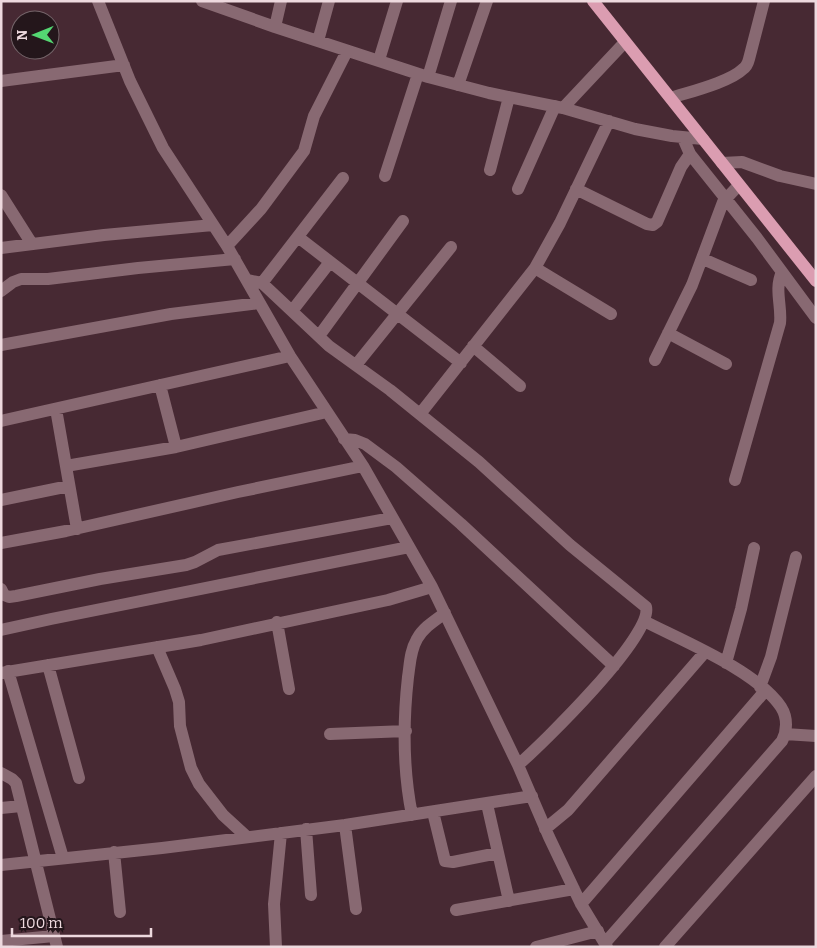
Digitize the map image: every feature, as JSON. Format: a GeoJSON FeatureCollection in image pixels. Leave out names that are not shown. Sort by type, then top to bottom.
{"type":"FeatureCollection","features":[{"type":"Feature","properties":{"kind":"main road"},"geometry":{"type":"LineString","coordinates":[[593,1],[816,281]]}},
{"type":"Feature","properties":{"kind":"street"},"geometry":{"type":"LineString","coordinates":[[98,1],[124,65],[163,148],[235,259],[290,356],[363,466],[432,587],[518,765],[574,889],[606,945],[782,741],[785,734],[786,724],[782,708],[763,689],[726,663],[644,621]]}},
{"type":"Feature","properties":{"kind":"street"},"geometry":{"type":"LineString","coordinates":[[202,1],[274,27],[458,85],[559,107],[635,129],[683,138],[703,139]]}},
{"type":"Feature","properties":{"kind":"street"},"geometry":{"type":"LineString","coordinates":[[274,27],[281,1]]}},
{"type":"Feature","properties":{"kind":"street"},"geometry":{"type":"LineString","coordinates":[[318,41],[329,1]]}},
{"type":"Feature","properties":{"kind":"street"},"geometry":{"type":"LineString","coordinates":[[379,60],[397,1]]}},
{"type":"Feature","properties":{"kind":"street"},"geometry":{"type":"LineString","coordinates":[[386,176],[451,1]]}},
{"type":"Feature","properties":{"kind":"street"},"geometry":{"type":"LineString","coordinates":[[458,85],[487,1]]}},
{"type":"Feature","properties":{"kind":"street"},"geometry":{"type":"LineString","coordinates":[[671,98],[738,74],[745,68],[764,1]]}},
{"type":"Feature","properties":{"kind":"street"},"geometry":{"type":"LineString","coordinates":[[518,189],[559,107],[626,42]]}},
{"type":"Feature","properties":{"kind":"street"},"geometry":{"type":"LineString","coordinates":[[227,246],[260,209],[304,151],[314,116],[347,50]]}},
{"type":"Feature","properties":{"kind":"street"},"geometry":{"type":"LineString","coordinates":[[1,81],[124,65]]}},
{"type":"Feature","properties":{"kind":"street"},"geometry":{"type":"LineString","coordinates":[[490,170],[509,97]]}},
{"type":"Feature","properties":{"kind":"street"},"geometry":{"type":"LineString","coordinates":[[420,414],[535,268],[560,223],[609,121]]}},
{"type":"Feature","properties":{"kind":"street"},"geometry":{"type":"LineString","coordinates":[[683,138],[690,154],[757,238],[816,318]]}},
{"type":"Feature","properties":{"kind":"street"},"geometry":{"type":"LineString","coordinates":[[576,189],[647,224],[653,225],[657,222],[681,167],[690,154]]}},
{"type":"Feature","properties":{"kind":"street"},"geometry":{"type":"LineString","coordinates":[[722,163],[742,162],[780,176],[816,184]]}},
{"type":"Feature","properties":{"kind":"street"},"geometry":{"type":"LineString","coordinates":[[262,283],[343,178]]}},
{"type":"Feature","properties":{"kind":"street"},"geometry":{"type":"LineString","coordinates":[[655,360],[692,285],[703,259],[718,212],[725,198],[739,185]]}},
{"type":"Feature","properties":{"kind":"street"},"geometry":{"type":"LineString","coordinates":[[1,195],[32,244]]}},
{"type":"Feature","properties":{"kind":"street"},"geometry":{"type":"LineString","coordinates":[[319,336],[403,222]]}},
{"type":"Feature","properties":{"kind":"street"},"geometry":{"type":"LineString","coordinates":[[1,248],[213,225]]}},
{"type":"Feature","properties":{"kind":"street"},"geometry":{"type":"LineString","coordinates":[[757,238],[772,226]]}},
{"type":"Feature","properties":{"kind":"street"},"geometry":{"type":"LineString","coordinates":[[298,237],[461,363]]}},
{"type":"Feature","properties":{"kind":"street"},"geometry":{"type":"LineString","coordinates":[[356,365],[451,247]]}},
{"type":"Feature","properties":{"kind":"street"},"geometry":{"type":"LineString","coordinates":[[1,291],[13,282],[21,279],[48,279],[235,259]]}},
{"type":"Feature","properties":{"kind":"street"},"geometry":{"type":"LineString","coordinates":[[703,259],[751,280]]}},
{"type":"Feature","properties":{"kind":"street"},"geometry":{"type":"LineString","coordinates":[[292,311],[330,262]]}},
{"type":"Feature","properties":{"kind":"street"},"geometry":{"type":"LineString","coordinates":[[535,268],[611,314]]}},
{"type":"Feature","properties":{"kind":"street"},"geometry":{"type":"LineString","coordinates":[[735,480],[780,323],[781,310],[777,288],[782,272]]}},
{"type":"Feature","properties":{"kind":"street"},"geometry":{"type":"LineString","coordinates":[[247,280],[262,283],[319,336],[390,390],[479,462],[570,545],[646,607],[648,612],[644,621],[614,666],[546,739],[518,765]]}},
{"type":"Feature","properties":{"kind":"street"},"geometry":{"type":"LineString","coordinates":[[1,345],[171,314],[259,303]]}},
{"type":"Feature","properties":{"kind":"street"},"geometry":{"type":"LineString","coordinates":[[668,333],[726,364]]}},
{"type":"Feature","properties":{"kind":"street"},"geometry":{"type":"LineString","coordinates":[[473,346],[520,386]]}},
{"type":"Feature","properties":{"kind":"street"},"geometry":{"type":"LineString","coordinates":[[1,421],[290,356]]}},
{"type":"Feature","properties":{"kind":"street"},"geometry":{"type":"LineString","coordinates":[[160,385],[176,447]]}},
{"type":"Feature","properties":{"kind":"street"},"geometry":{"type":"LineString","coordinates":[[56,409],[77,529]]}},
{"type":"Feature","properties":{"kind":"street"},"geometry":{"type":"LineString","coordinates":[[66,466],[176,447],[327,412]]}},
{"type":"Feature","properties":{"kind":"street"},"geometry":{"type":"LineString","coordinates":[[344,438],[365,444],[396,467],[461,524],[614,666]]}},
{"type":"Feature","properties":{"kind":"street"},"geometry":{"type":"LineString","coordinates":[[1,543],[77,529],[363,466]]}},
{"type":"Feature","properties":{"kind":"street"},"geometry":{"type":"LineString","coordinates":[[1,500],[69,486]]}},
{"type":"Feature","properties":{"kind":"street"},"geometry":{"type":"LineString","coordinates":[[1,588],[4,595],[9,597],[16,596],[186,565],[196,562],[218,550],[392,518]]}},
{"type":"Feature","properties":{"kind":"street"},"geometry":{"type":"LineString","coordinates":[[1,630],[409,547]]}},
{"type":"Feature","properties":{"kind":"street"},"geometry":{"type":"LineString","coordinates":[[726,663],[739,617],[754,548]]}},
{"type":"Feature","properties":{"kind":"street"},"geometry":{"type":"LineString","coordinates":[[582,904],[763,689],[796,557]]}},
{"type":"Feature","properties":{"kind":"street"},"geometry":{"type":"LineString","coordinates":[[63,858],[5,672],[201,640],[277,622],[388,600],[432,587]]}},
{"type":"Feature","properties":{"kind":"street"},"geometry":{"type":"LineString","coordinates":[[412,815],[406,774],[406,700],[411,654],[416,640],[426,627],[444,613]]}},
{"type":"Feature","properties":{"kind":"street"},"geometry":{"type":"LineString","coordinates":[[277,622],[289,689]]}},
{"type":"Feature","properties":{"kind":"street"},"geometry":{"type":"LineString","coordinates":[[157,647],[179,702],[180,726],[191,768],[199,784],[223,815],[247,837]]}},
{"type":"Feature","properties":{"kind":"street"},"geometry":{"type":"LineString","coordinates":[[546,829],[568,810],[706,652]]}},
{"type":"Feature","properties":{"kind":"street"},"geometry":{"type":"LineString","coordinates":[[48,664],[79,778]]}},
{"type":"Feature","properties":{"kind":"street"},"geometry":{"type":"LineString","coordinates":[[330,734],[406,731]]}},
{"type":"Feature","properties":{"kind":"street"},"geometry":{"type":"LineString","coordinates":[[785,734],[816,736]]}},
{"type":"Feature","properties":{"kind":"street"},"geometry":{"type":"LineString","coordinates":[[1,773],[16,783],[34,861],[56,941],[1,941]]}},
{"type":"Feature","properties":{"kind":"street"},"geometry":{"type":"LineString","coordinates":[[665,947],[816,776]]}},
{"type":"Feature","properties":{"kind":"street"},"geometry":{"type":"LineString","coordinates":[[1,865],[306,830],[532,796]]}},
{"type":"Feature","properties":{"kind":"street"},"geometry":{"type":"LineString","coordinates":[[487,804],[509,901]]}},
{"type":"Feature","properties":{"kind":"street"},"geometry":{"type":"LineString","coordinates":[[1,808],[21,806]]}},
{"type":"Feature","properties":{"kind":"street"},"geometry":{"type":"LineString","coordinates":[[433,812],[445,861],[454,862],[498,853]]}},
{"type":"Feature","properties":{"kind":"street"},"geometry":{"type":"LineString","coordinates":[[345,824],[356,909]]}},
{"type":"Feature","properties":{"kind":"street"},"geometry":{"type":"LineString","coordinates":[[306,830],[312,895]]}},
{"type":"Feature","properties":{"kind":"street"},"geometry":{"type":"LineString","coordinates":[[276,947],[274,904],[281,832]]}},
{"type":"Feature","properties":{"kind":"street"},"geometry":{"type":"LineString","coordinates":[[114,852],[120,912]]}},
{"type":"Feature","properties":{"kind":"street"},"geometry":{"type":"LineString","coordinates":[[456,910],[574,889]]}},
{"type":"Feature","properties":{"kind":"street"},"geometry":{"type":"LineString","coordinates":[[536,947],[598,931]]}}]}
